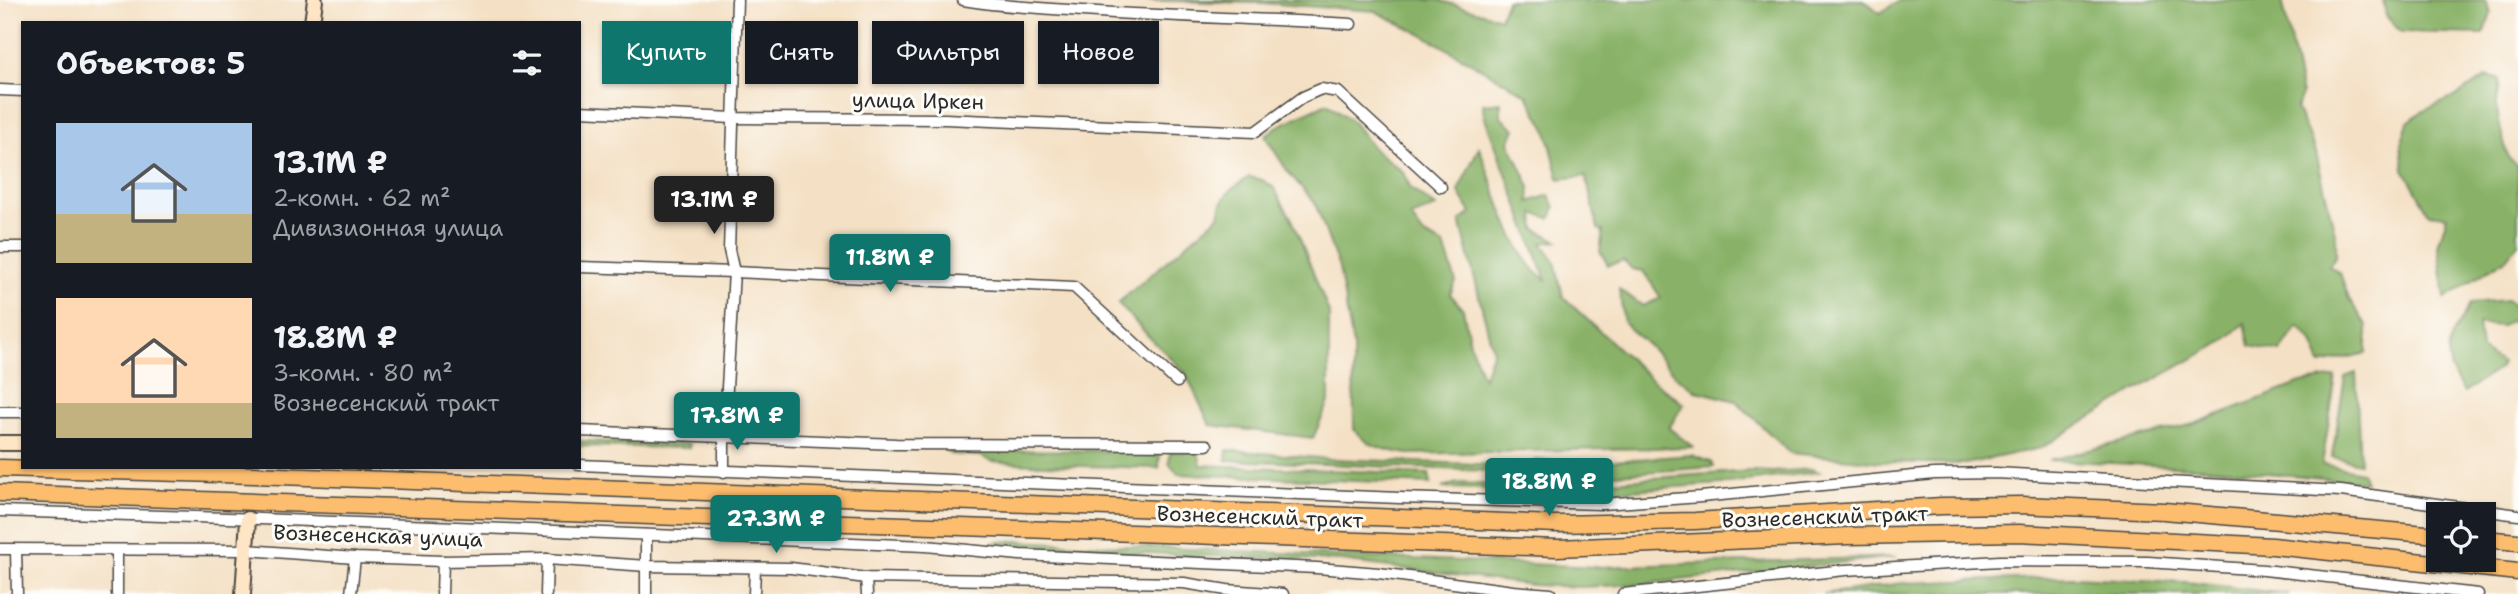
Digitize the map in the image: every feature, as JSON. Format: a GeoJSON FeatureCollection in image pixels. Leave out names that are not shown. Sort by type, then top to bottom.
{"type":"FeatureCollection","features":[{"type":"Feature","properties":{"kind":"main road","name":"Вознесенский тракт"},"geometry":{"type":"LineString","coordinates":[[0,468],[21,469]]}},
{"type":"Feature","properties":{"kind":"main road","name":"Вознесенский тракт"},"geometry":{"type":"LineString","coordinates":[[36,469],[1558,524],[1695,521],[1762,515],[2021,505],[2164,511],[2426,534]]}},
{"type":"Feature","properties":{"kind":"main road","name":"Вознесенский тракт"},"geometry":{"type":"LineString","coordinates":[[0,493],[1557,548],[1834,536],[2019,533],[2273,546],[2518,572]]}},
{"type":"Feature","properties":{"kind":"main road"},"geometry":{"type":"LineString","coordinates":[[2496,540],[2518,542]]}},
{"type":"Feature","properties":{"kind":"street"},"geometry":{"type":"LineString","coordinates":[[312,21],[315,0]]}},
{"type":"Feature","properties":{"kind":"street"},"geometry":{"type":"LineString","coordinates":[[724,472],[734,272],[729,250],[737,0]]}},
{"type":"Feature","properties":{"kind":"street"},"geometry":{"type":"LineString","coordinates":[[963,0],[1005,7],[1130,16],[1256,18],[1351,24]]}},
{"type":"Feature","properties":{"kind":"street","name":"улица Иркен"},"geometry":{"type":"LineString","coordinates":[[581,111],[734,118],[945,119],[1255,132],[1303,97],[1321,89],[1338,92],[1441,187]]}},
{"type":"Feature","properties":{"kind":"street"},"geometry":{"type":"LineString","coordinates":[[0,90],[21,91]]}},
{"type":"Feature","properties":{"kind":"street"},"geometry":{"type":"LineString","coordinates":[[0,247],[21,247]]}},
{"type":"Feature","properties":{"kind":"street"},"geometry":{"type":"LineString","coordinates":[[581,267],[1074,287],[1177,382]]}},
{"type":"Feature","properties":{"kind":"street"},"geometry":{"type":"LineString","coordinates":[[0,412],[21,412]]}},
{"type":"Feature","properties":{"kind":"street"},"geometry":{"type":"LineString","coordinates":[[581,431],[895,444],[1208,445]]}},
{"type":"Feature","properties":{"kind":"street"},"geometry":{"type":"LineString","coordinates":[[0,443],[21,443]]}},
{"type":"Feature","properties":{"kind":"street"},"geometry":{"type":"LineString","coordinates":[[581,465],[1602,504],[1702,498],[1934,474],[1996,473],[2341,491],[2518,515]]}},
{"type":"Feature","properties":{"kind":"street"},"geometry":{"type":"LineString","coordinates":[[0,511],[913,546],[1033,556],[1317,568],[1379,573],[1513,592],[1551,594]]}},
{"type":"Feature","properties":{"kind":"street"},"geometry":{"type":"LineString","coordinates":[[243,594],[248,519]]}},
{"type":"Feature","properties":{"kind":"street"},"geometry":{"type":"LineString","coordinates":[[646,535],[646,594]]}},
{"type":"Feature","properties":{"kind":"street","name":"Вознесенская улица"},"geometry":{"type":"LineString","coordinates":[[0,549],[247,550],[443,561],[547,559],[646,566],[790,568],[866,578],[1184,583],[1227,590],[1283,594]]}},
{"type":"Feature","properties":{"kind":"street"},"geometry":{"type":"LineString","coordinates":[[16,550],[17,594]]}},
{"type":"Feature","properties":{"kind":"street"},"geometry":{"type":"LineString","coordinates":[[117,551],[117,594]]}},
{"type":"Feature","properties":{"kind":"street"},"geometry":{"type":"LineString","coordinates":[[351,594],[355,558]]}},
{"type":"Feature","properties":{"kind":"street"},"geometry":{"type":"LineString","coordinates":[[546,594],[547,559]]}},
{"type":"Feature","properties":{"kind":"street"},"geometry":{"type":"LineString","coordinates":[[442,594],[443,561]]}},
{"type":"Feature","properties":{"kind":"street"},"geometry":{"type":"LineString","coordinates":[[1623,594],[1845,569],[2000,561],[2148,562],[2264,570],[2478,594]]}},
{"type":"Feature","properties":{"kind":"street"},"geometry":{"type":"LineString","coordinates":[[754,594],[755,568]]}},
{"type":"Feature","properties":{"kind":"street"},"geometry":{"type":"LineString","coordinates":[[866,578],[867,594]]}},
{"type":"Feature","properties":{"kind":"green space"},"geometry":{"type":"Polygon","coordinates":[[[1130,0],[1438,0],[1500,18],[1507,0],[1864,0],[1880,13],[1900,0],[2282,0],[2302,95],[2296,109],[2315,149],[2336,237],[2336,255],[2329,266],[2340,273],[2349,299],[2367,326],[2367,353],[2321,364],[2311,340],[2298,326],[2280,352],[2250,346],[2245,323],[2223,342],[2136,390],[2041,448],[1965,464],[1882,462],[1790,453],[1736,401],[1697,391],[1677,377],[1624,323],[1619,289],[1643,306],[1661,298],[1643,271],[1632,269],[1623,261],[1608,265],[1600,251],[1603,231],[1598,229],[1586,176],[1559,179],[1547,131],[1527,95],[1423,35],[1375,11],[1263,3],[1130,0]]]}},
{"type":"Feature","properties":{"kind":"green space"},"geometry":{"type":"Polygon","coordinates":[[[2383,0],[2485,0],[2491,13],[2484,34],[2401,32],[2386,16],[2383,0]]]}},
{"type":"Feature","properties":{"kind":"green space"},"geometry":{"type":"Polygon","coordinates":[[[2486,77],[2499,79],[2497,103],[2500,126],[2509,159],[2518,166],[2518,244],[2506,259],[2445,298],[2438,246],[2447,216],[2429,214],[2404,169],[2401,144],[2408,122],[2421,112],[2456,96],[2486,77]]]}},
{"type":"Feature","properties":{"kind":"green space"},"geometry":{"type":"Polygon","coordinates":[[[1501,102],[1501,117],[1515,129],[1509,142],[1530,187],[1529,202],[1549,195],[1555,207],[1551,218],[1534,214],[1535,229],[1558,241],[1542,243],[1555,261],[1563,297],[1652,380],[1684,404],[1669,428],[1693,447],[1408,454],[1371,444],[1354,429],[1353,346],[1339,268],[1315,203],[1288,172],[1265,136],[1278,126],[1327,103],[1352,121],[1374,149],[1403,172],[1411,189],[1436,207],[1411,217],[1424,235],[1444,245],[1456,282],[1450,294],[1463,309],[1470,344],[1483,378],[1493,351],[1460,221],[1471,213],[1458,191],[1479,147],[1514,239],[1534,270],[1546,280],[1484,115],[1483,104],[1501,102]]]}},
{"type":"Feature","properties":{"kind":"green space"},"geometry":{"type":"Polygon","coordinates":[[[1249,177],[1262,180],[1273,187],[1293,221],[1329,313],[1329,402],[1313,438],[1210,425],[1185,372],[1118,303],[1219,216],[1225,197],[1249,177]]]}},
{"type":"Feature","properties":{"kind":"green space"},"geometry":{"type":"Polygon","coordinates":[[[2507,300],[2518,307],[2518,315],[2502,326],[2478,324],[2481,349],[2502,363],[2499,369],[2464,392],[2455,379],[2448,357],[2457,326],[2471,303],[2507,300]]]}},
{"type":"Feature","properties":{"kind":"green space"},"geometry":{"type":"Polygon","coordinates":[[[2356,373],[2360,463],[2332,457],[2345,377],[2356,373]]]}},
{"type":"Feature","properties":{"kind":"green space"},"geometry":{"type":"Polygon","coordinates":[[[2336,377],[2322,464],[2362,472],[2366,482],[2212,468],[2049,460],[2194,424],[2301,383],[2336,377]]]}},
{"type":"Feature","properties":{"kind":"green space"},"geometry":{"type":"Polygon","coordinates":[[[581,441],[690,444],[689,448],[581,446],[581,441]]]}},
{"type":"Feature","properties":{"kind":"green space"},"geometry":{"type":"Polygon","coordinates":[[[946,450],[1160,451],[1159,468],[990,461],[981,456],[950,454],[946,450]]]}},
{"type":"Feature","properties":{"kind":"green space"},"geometry":{"type":"Polygon","coordinates":[[[1227,450],[1330,459],[1531,466],[1536,460],[1587,462],[1586,475],[1226,460],[1227,450]]]}},
{"type":"Feature","properties":{"kind":"green space"},"geometry":{"type":"Polygon","coordinates":[[[1170,452],[1198,452],[1201,465],[1429,474],[1431,484],[1178,474],[1169,463],[1170,452]]]}},
{"type":"Feature","properties":{"kind":"green space"},"geometry":{"type":"Polygon","coordinates":[[[1691,455],[1711,462],[1713,467],[1602,475],[1600,462],[1691,455]]]}},
{"type":"Feature","properties":{"kind":"green space"},"geometry":{"type":"Polygon","coordinates":[[[1812,469],[1819,472],[1721,484],[1600,492],[1598,482],[1751,471],[1812,469]]]}},
{"type":"Feature","properties":{"kind":"green space"},"geometry":{"type":"Polygon","coordinates":[[[1457,483],[1502,485],[1587,483],[1588,491],[1442,488],[1457,483]]]}},
{"type":"Feature","properties":{"kind":"green space"},"geometry":{"type":"Polygon","coordinates":[[[993,542],[1596,567],[1896,557],[1642,584],[1582,587],[1531,585],[1342,561],[1021,548],[993,542]]]}},
{"type":"Feature","properties":{"kind":"green space"},"geometry":{"type":"Polygon","coordinates":[[[2072,577],[2186,582],[2288,594],[1823,594],[1903,583],[2072,577]]]}}]}
